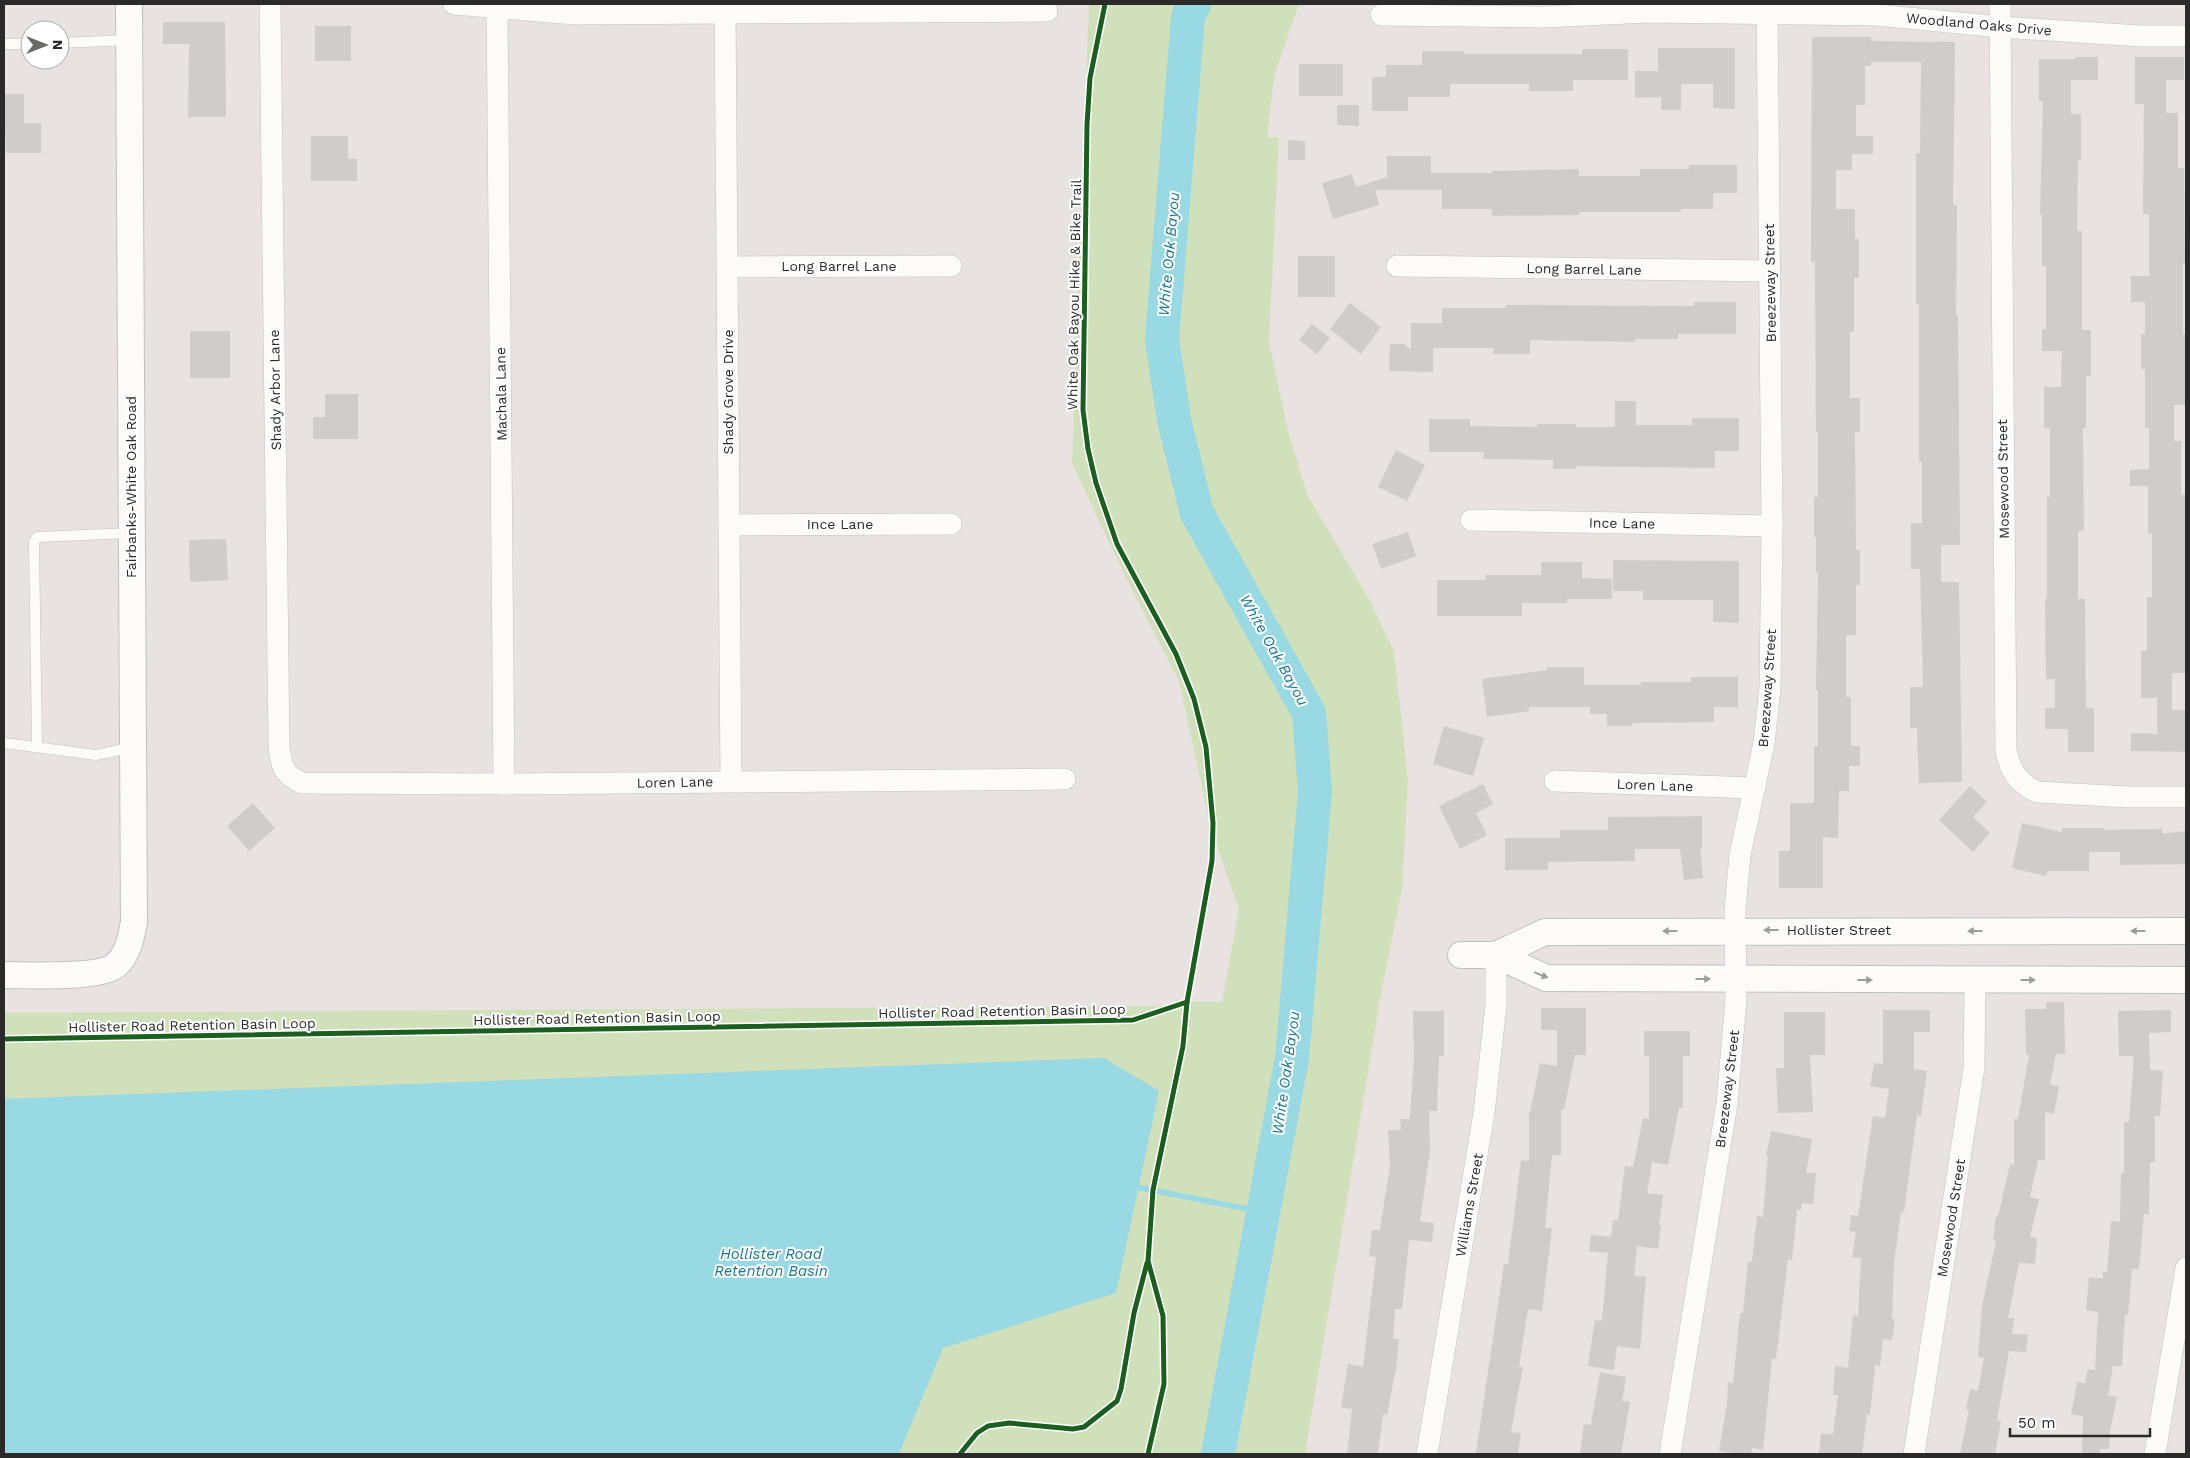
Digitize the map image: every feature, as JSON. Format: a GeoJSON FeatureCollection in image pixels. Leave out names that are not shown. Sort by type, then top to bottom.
{"type":"FeatureCollection","features":[{"type":"Feature","properties":{"kind":"street","name":"Fairbanks-White Oak Road"},"geometry":{"type":"LineString","coordinates":[[4,975],[93,974],[116,966],[129,945],[134,922],[129,4]]}},
{"type":"Feature","properties":{"kind":"street","name":"Shady Arbor Lane"},"geometry":{"type":"LineString","coordinates":[[270,4],[279,746],[281,762],[287,776]]}},
{"type":"Feature","properties":{"kind":"street"},"geometry":{"type":"LineString","coordinates":[[454,4],[497,5],[575,14],[726,8],[1047,11]]}},
{"type":"Feature","properties":{"kind":"street","name":"Mosewood Street"},"geometry":{"type":"LineString","coordinates":[[2000,4],[2006,750],[2009,764],[2024,786],[2037,792],[2128,797],[2186,797]]}},
{"type":"Feature","properties":{"kind":"street","name":"Machala Lane"},"geometry":{"type":"LineString","coordinates":[[497,5],[504,784]]}},
{"type":"Feature","properties":{"kind":"street","name":"Shady Grove Drive"},"geometry":{"type":"LineString","coordinates":[[726,8],[730,781]]}},
{"type":"Feature","properties":{"kind":"street","name":"Woodland Oaks Drive"},"geometry":{"type":"LineString","coordinates":[[1381,15],[1544,16],[1767,8],[2140,36],[2186,36]]}},
{"type":"Feature","properties":{"kind":"street","name":"Breezeway Street"},"geometry":{"type":"LineString","coordinates":[[1670,1454],[1727,1103],[1736,1000],[1736,909],[1740,855],[1764,743],[1770,688],[1772,526],[1767,8]]}},
{"type":"Feature","properties":{"kind":"street","name":"Long Barrel Lane"},"geometry":{"type":"LineString","coordinates":[[727,267],[951,266]]}},
{"type":"Feature","properties":{"kind":"street","name":"Long Barrel Lane"},"geometry":{"type":"LineString","coordinates":[[1398,266],[1770,271]]}},
{"type":"Feature","properties":{"kind":"street","name":"Ince Lane"},"geometry":{"type":"LineString","coordinates":[[1471,520],[1772,526]]}},
{"type":"Feature","properties":{"kind":"street","name":"Ince Lane"},"geometry":{"type":"LineString","coordinates":[[729,525],[951,524]]}},
{"type":"Feature","properties":{"kind":"street","name":"Loren Lane"},"geometry":{"type":"LineString","coordinates":[[287,776],[302,783],[504,784],[1065,779]]}},
{"type":"Feature","properties":{"kind":"street","name":"Loren Lane"},"geometry":{"type":"LineString","coordinates":[[1555,781],[1755,788]]}},
{"type":"Feature","properties":{"kind":"street","name":"Hollister Street"},"geometry":{"type":"LineString","coordinates":[[1496,955],[1545,932],[1736,930],[2186,931]]}},
{"type":"Feature","properties":{"kind":"street","name":"Hollister Street"},"geometry":{"type":"LineString","coordinates":[[1461,955],[1496,955],[1546,978],[2186,980]]}},
{"type":"Feature","properties":{"kind":"street","name":"Williams Street"},"geometry":{"type":"LineString","coordinates":[[1427,1454],[1484,1113],[1496,1005],[1496,955]]}},
{"type":"Feature","properties":{"kind":"street","name":"Mosewood Street"},"geometry":{"type":"LineString","coordinates":[[1914,1454],[1974,1068],[1975,980]]}},
{"type":"Feature","properties":{"kind":"street"},"geometry":{"type":"LineString","coordinates":[[2155,1454],[2186,1268]]}},
{"type":"Feature","properties":{"kind":"lane"},"geometry":{"type":"LineString","coordinates":[[70,43],[129,40]]}},
{"type":"Feature","properties":{"kind":"lane"},"geometry":{"type":"LineString","coordinates":[[4,44],[20,44]]}},
{"type":"Feature","properties":{"kind":"lane"},"geometry":{"type":"LineString","coordinates":[[37,746],[34,542],[38,538],[132,533]]}},
{"type":"Feature","properties":{"kind":"lane"},"geometry":{"type":"LineString","coordinates":[[4,743],[96,755],[133,747]]}},
{"type":"Feature","properties":{"kind":"green space"},"geometry":{"type":"Polygon","coordinates":[[[1089,4],[1299,4],[1274,76],[1267,137],[1279,138],[1269,342],[1288,431],[1308,496],[1369,599],[1394,651],[1408,781],[1402,889],[1380,999],[1305,1454],[4,1454],[4,1013],[1169,1006],[1187,1002],[1222,1002],[1239,910],[1211,828],[1179,681],[1124,574],[1072,463],[1089,4]]]}},
{"type":"Feature","properties":{"kind":"water","name":"Hollister Road Retention Basin"},"geometry":{"type":"Polygon","coordinates":[[[1104,1058],[1159,1091],[1116,1293],[943,1348],[899,1454],[4,1454],[4,1099],[1104,1058]]]}},
{"type":"Feature","properties":{"kind":"building"},"geometry":{"type":"Polygon","coordinates":[[[163,22],[225,22],[226,117],[188,117],[189,44],[163,44],[163,22]]]}},
{"type":"Feature","properties":{"kind":"building"},"geometry":{"type":"Polygon","coordinates":[[[315,26],[351,26],[351,61],[315,61],[315,26]]]}},
{"type":"Feature","properties":{"kind":"building"},"geometry":{"type":"Polygon","coordinates":[[[1812,37],[1871,37],[1871,41],[1955,42],[1953,205],[1957,205],[1956,315],[1958,315],[1960,545],[1941,545],[1941,582],[1959,582],[1962,782],[1919,783],[1917,728],[1910,728],[1910,687],[1923,687],[1920,569],[1911,569],[1911,523],[1922,523],[1922,462],[1919,462],[1919,304],[1916,304],[1916,153],[1920,153],[1921,62],[1871,62],[1871,66],[1865,66],[1865,105],[1856,105],[1856,136],[1873,136],[1873,154],[1852,154],[1852,170],[1836,170],[1836,209],[1855,209],[1855,239],[1859,239],[1859,278],[1854,278],[1854,332],[1850,332],[1850,398],[1860,398],[1860,432],[1855,432],[1856,550],[1860,550],[1860,585],[1856,585],[1856,635],[1846,635],[1846,697],[1851,697],[1851,746],[1860,746],[1860,766],[1849,766],[1849,791],[1839,791],[1838,838],[1823,837],[1823,888],[1779,888],[1779,851],[1790,851],[1790,803],[1814,803],[1814,746],[1818,746],[1818,690],[1816,690],[1818,572],[1816,572],[1816,537],[1814,537],[1814,497],[1818,497],[1818,432],[1816,432],[1815,262],[1811,262],[1812,37]]]}},
{"type":"Feature","properties":{"kind":"building"},"geometry":{"type":"Polygon","coordinates":[[[1658,48],[1735,48],[1735,109],[1713,108],[1713,84],[1681,84],[1681,110],[1661,110],[1661,97],[1635,98],[1635,71],[1658,71],[1658,48]]]}},
{"type":"Feature","properties":{"kind":"building"},"geometry":{"type":"Polygon","coordinates":[[[1582,49],[1628,49],[1628,80],[1573,80],[1573,91],[1529,91],[1529,84],[1450,84],[1450,97],[1408,97],[1408,111],[1372,111],[1372,77],[1386,77],[1386,65],[1422,65],[1422,51],[1464,51],[1464,54],[1582,54],[1582,49]]]}},
{"type":"Feature","properties":{"kind":"building"},"geometry":{"type":"Polygon","coordinates":[[[2075,57],[2098,57],[2098,80],[2071,80],[2071,114],[2081,114],[2081,160],[2078,160],[2077,231],[2082,231],[2082,330],[2091,330],[2091,376],[2086,376],[2086,428],[2083,428],[2084,531],[2078,531],[2078,599],[2085,599],[2086,708],[2094,708],[2094,752],[2068,752],[2068,729],[2045,729],[2045,708],[2055,708],[2055,679],[2046,679],[2045,599],[2047,599],[2047,497],[2050,497],[2050,428],[2044,428],[2044,387],[2061,387],[2062,351],[2042,351],[2042,329],[2046,329],[2046,266],[2042,266],[2042,215],[2040,214],[2043,101],[2039,101],[2039,59],[2075,59],[2075,57]]]}},
{"type":"Feature","properties":{"kind":"building"},"geometry":{"type":"Polygon","coordinates":[[[2135,57],[2184,57],[2184,80],[2166,80],[2166,113],[2178,113],[2178,168],[2184,168],[2185,263],[2183,263],[2183,334],[2186,334],[2185,405],[2174,405],[2174,441],[2181,441],[2181,495],[2185,495],[2186,673],[2172,673],[2172,710],[2186,710],[2186,752],[2131,751],[2131,733],[2157,734],[2157,698],[2141,698],[2141,651],[2147,651],[2147,597],[2152,597],[2152,533],[2148,533],[2148,486],[2130,486],[2130,470],[2149,469],[2149,428],[2145,428],[2145,369],[2141,369],[2141,334],[2145,334],[2145,302],[2131,302],[2131,276],[2149,276],[2149,214],[2143,214],[2144,104],[2135,104],[2135,57]]]}},
{"type":"Feature","properties":{"kind":"building"},"geometry":{"type":"Polygon","coordinates":[[[1299,64],[1343,64],[1343,96],[1299,96],[1299,64]]]}},
{"type":"Feature","properties":{"kind":"building"},"geometry":{"type":"Polygon","coordinates":[[[4,94],[24,94],[24,123],[41,123],[41,153],[6,153],[4,94]]]}},
{"type":"Feature","properties":{"kind":"building"},"geometry":{"type":"Polygon","coordinates":[[[1337,105],[1359,105],[1359,126],[1337,125],[1337,105]]]}},
{"type":"Feature","properties":{"kind":"building"},"geometry":{"type":"Polygon","coordinates":[[[311,136],[348,136],[348,159],[357,159],[357,181],[311,181],[311,136]]]}},
{"type":"Feature","properties":{"kind":"building"},"geometry":{"type":"Polygon","coordinates":[[[1288,140],[1305,141],[1305,160],[1288,160],[1288,140]]]}},
{"type":"Feature","properties":{"kind":"building"},"geometry":{"type":"Polygon","coordinates":[[[1387,156],[1431,156],[1431,173],[1492,173],[1492,171],[1579,169],[1579,176],[1640,176],[1640,169],[1689,169],[1689,165],[1737,165],[1737,193],[1713,193],[1713,209],[1681,209],[1681,212],[1579,212],[1579,215],[1492,216],[1492,209],[1442,209],[1442,190],[1375,190],[1379,205],[1333,219],[1322,183],[1352,174],[1356,187],[1387,177],[1387,156]]]}},
{"type":"Feature","properties":{"kind":"building"},"geometry":{"type":"Polygon","coordinates":[[[1298,256],[1335,256],[1335,297],[1298,297],[1298,256]]]}},
{"type":"Feature","properties":{"kind":"building"},"geometry":{"type":"Polygon","coordinates":[[[1694,302],[1736,302],[1736,334],[1678,334],[1678,339],[1635,339],[1635,342],[1530,340],[1530,354],[1493,354],[1493,348],[1433,348],[1433,372],[1389,371],[1390,344],[1404,344],[1411,350],[1411,323],[1442,323],[1442,308],[1506,308],[1506,305],[1694,306],[1694,302]]]}},
{"type":"Feature","properties":{"kind":"building"},"geometry":{"type":"Polygon","coordinates":[[[1350,303],[1381,327],[1361,354],[1330,329],[1350,303]]]}},
{"type":"Feature","properties":{"kind":"building"},"geometry":{"type":"Polygon","coordinates":[[[1312,324],[1330,338],[1317,354],[1299,340],[1312,324]]]}},
{"type":"Feature","properties":{"kind":"building"},"geometry":{"type":"Polygon","coordinates":[[[190,331],[230,331],[230,378],[190,378],[190,331]]]}},
{"type":"Feature","properties":{"kind":"building"},"geometry":{"type":"Polygon","coordinates":[[[325,394],[358,394],[358,439],[313,439],[313,417],[325,417],[325,394]]]}},
{"type":"Feature","properties":{"kind":"building"},"geometry":{"type":"Polygon","coordinates":[[[1615,401],[1636,401],[1636,425],[1692,425],[1692,418],[1739,418],[1739,451],[1715,451],[1715,468],[1576,466],[1576,469],[1553,469],[1553,460],[1483,459],[1484,452],[1429,452],[1429,419],[1470,419],[1470,426],[1537,427],[1537,424],[1576,424],[1576,427],[1615,427],[1615,401]]]}},
{"type":"Feature","properties":{"kind":"building"},"geometry":{"type":"Polygon","coordinates":[[[1396,450],[1425,465],[1407,501],[1378,487],[1396,450]]]}},
{"type":"Feature","properties":{"kind":"building"},"geometry":{"type":"Polygon","coordinates":[[[1408,532],[1416,556],[1381,569],[1372,544],[1408,532]]]}},
{"type":"Feature","properties":{"kind":"building"},"geometry":{"type":"Polygon","coordinates":[[[226,539],[228,580],[190,582],[189,540],[226,539]]]}},
{"type":"Feature","properties":{"kind":"building"},"geometry":{"type":"Polygon","coordinates":[[[1613,560],[1739,561],[1739,623],[1713,622],[1713,600],[1643,600],[1643,591],[1613,591],[1613,560]]]}},
{"type":"Feature","properties":{"kind":"building"},"geometry":{"type":"Polygon","coordinates":[[[1541,562],[1582,562],[1582,578],[1612,579],[1612,599],[1567,599],[1567,603],[1522,603],[1522,616],[1437,616],[1437,580],[1485,580],[1485,575],[1541,575],[1541,562]]]}},
{"type":"Feature","properties":{"kind":"building"},"geometry":{"type":"Polygon","coordinates":[[[1547,667],[1584,667],[1584,685],[1641,685],[1641,682],[1691,682],[1691,677],[1738,677],[1738,707],[1714,707],[1714,722],[1632,723],[1632,726],[1607,726],[1607,714],[1590,714],[1590,707],[1529,707],[1529,711],[1487,717],[1482,679],[1547,670],[1547,667]]]}},
{"type":"Feature","properties":{"kind":"building"},"geometry":{"type":"Polygon","coordinates":[[[1444,726],[1484,738],[1473,776],[1433,764],[1444,726]]]}},
{"type":"Feature","properties":{"kind":"building"},"geometry":{"type":"Polygon","coordinates":[[[1483,784],[1493,804],[1476,813],[1487,835],[1460,849],[1439,806],[1483,784]]]}},
{"type":"Feature","properties":{"kind":"building"},"geometry":{"type":"Polygon","coordinates":[[[1970,786],[1987,802],[1973,817],[1990,833],[1973,852],[1939,820],[1970,786]]]}},
{"type":"Feature","properties":{"kind":"building"},"geometry":{"type":"Polygon","coordinates":[[[253,803],[275,828],[249,851],[227,826],[253,803]]]}},
{"type":"Feature","properties":{"kind":"building"},"geometry":{"type":"Polygon","coordinates":[[[1702,816],[1702,849],[1700,849],[1703,878],[1684,880],[1680,849],[1635,849],[1635,861],[1548,862],[1548,870],[1505,870],[1505,838],[1560,838],[1560,830],[1608,830],[1608,817],[1702,816]]]}},
{"type":"Feature","properties":{"kind":"building"},"geometry":{"type":"Polygon","coordinates":[[[2022,823],[2062,832],[2062,828],[2104,828],[2104,830],[2162,829],[2162,834],[2186,831],[2186,864],[2120,865],[2120,852],[2089,852],[2089,871],[2048,871],[2046,876],[2012,868],[2022,823]]]}},
{"type":"Feature","properties":{"kind":"building"},"geometry":{"type":"Polygon","coordinates":[[[2046,1002],[2064,1002],[2065,1054],[2056,1054],[2050,1085],[2059,1086],[2054,1114],[2045,1112],[2045,1160],[2038,1160],[2030,1197],[2039,1199],[2030,1237],[2037,1238],[2035,1264],[2019,1263],[2008,1318],[2014,1318],[2012,1334],[2028,1335],[2026,1352],[2009,1351],[1997,1420],[2001,1421],[1995,1454],[1960,1454],[1969,1410],[1966,1409],[1970,1389],[1978,1391],[1984,1358],[1978,1357],[1982,1306],[1996,1241],[1993,1240],[1996,1216],[1998,1217],[2010,1164],[2014,1165],[2014,1119],[2018,1119],[2029,1055],[2026,1055],[2025,1009],[2046,1009],[2046,1002]]]}},
{"type":"Feature","properties":{"kind":"building"},"geometry":{"type":"Polygon","coordinates":[[[1541,1008],[1586,1008],[1586,1055],[1575,1055],[1564,1110],[1561,1110],[1561,1155],[1552,1155],[1545,1228],[1552,1228],[1542,1311],[1528,1309],[1519,1367],[1523,1367],[1511,1432],[1521,1433],[1518,1454],[1476,1453],[1504,1264],[1508,1264],[1521,1160],[1529,1161],[1529,1113],[1540,1063],[1557,1066],[1557,1030],[1541,1030],[1541,1008]]]}},
{"type":"Feature","properties":{"kind":"building"},"geometry":{"type":"Polygon","coordinates":[[[1883,1010],[1930,1010],[1930,1032],[1914,1032],[1914,1069],[1927,1071],[1921,1116],[1917,1115],[1904,1212],[1901,1212],[1894,1263],[1892,1319],[1895,1319],[1892,1340],[1883,1339],[1880,1366],[1875,1365],[1870,1415],[1867,1414],[1862,1454],[1819,1454],[1821,1433],[1833,1434],[1838,1395],[1833,1395],[1835,1366],[1848,1368],[1853,1315],[1858,1316],[1861,1258],[1852,1257],[1856,1232],[1849,1231],[1851,1215],[1858,1216],[1873,1116],[1885,1118],[1889,1089],[1870,1086],[1874,1063],[1883,1064],[1883,1010]]]}},
{"type":"Feature","properties":{"kind":"building"},"geometry":{"type":"Polygon","coordinates":[[[2171,1010],[2171,1032],[2149,1033],[2150,1070],[2163,1071],[2160,1116],[2155,1116],[2155,1162],[2150,1162],[2149,1214],[2144,1214],[2139,1269],[2132,1269],[2128,1315],[2125,1314],[2122,1366],[2113,1366],[2108,1395],[2117,1397],[2110,1432],[2109,1449],[2100,1449],[2100,1454],[2082,1454],[2083,1416],[2071,1414],[2077,1382],[2085,1383],[2088,1369],[2095,1370],[2098,1312],[2086,1310],[2089,1277],[2103,1279],[2103,1272],[2107,1272],[2111,1221],[2120,1222],[2121,1173],[2124,1173],[2124,1122],[2129,1122],[2134,1056],[2119,1056],[2118,1011],[2171,1010]]]}},
{"type":"Feature","properties":{"kind":"building"},"geometry":{"type":"Polygon","coordinates":[[[1413,1011],[1444,1011],[1444,1056],[1439,1056],[1437,1111],[1429,1111],[1430,1151],[1420,1221],[1434,1223],[1432,1242],[1409,1240],[1402,1309],[1395,1309],[1393,1339],[1399,1339],[1397,1363],[1387,1415],[1383,1414],[1378,1454],[1347,1454],[1352,1409],[1341,1407],[1348,1364],[1363,1367],[1376,1257],[1369,1256],[1372,1230],[1380,1230],[1390,1165],[1388,1130],[1401,1130],[1400,1119],[1410,1119],[1414,1056],[1413,1011]]]}},
{"type":"Feature","properties":{"kind":"building"},"geometry":{"type":"Polygon","coordinates":[[[1784,1012],[1825,1012],[1825,1055],[1810,1055],[1813,1112],[1778,1113],[1776,1068],[1784,1068],[1784,1012]]]}},
{"type":"Feature","properties":{"kind":"building"},"geometry":{"type":"Polygon","coordinates":[[[1644,1031],[1690,1031],[1690,1056],[1683,1056],[1683,1108],[1679,1108],[1668,1165],[1652,1162],[1647,1193],[1663,1195],[1658,1249],[1637,1246],[1634,1276],[1646,1277],[1640,1349],[1617,1346],[1614,1370],[1588,1366],[1595,1320],[1602,1321],[1608,1253],[1589,1251],[1591,1235],[1611,1237],[1613,1220],[1618,1220],[1625,1166],[1633,1167],[1643,1118],[1649,1119],[1649,1056],[1644,1056],[1644,1031]]]}},
{"type":"Feature","properties":{"kind":"building"},"geometry":{"type":"Polygon","coordinates":[[[1771,1131],[1812,1139],[1806,1173],[1816,1173],[1813,1204],[1802,1203],[1801,1210],[1797,1210],[1792,1260],[1788,1259],[1776,1359],[1772,1359],[1763,1450],[1752,1448],[1751,1454],[1739,1454],[1719,1451],[1727,1404],[1728,1382],[1733,1383],[1740,1313],[1743,1313],[1748,1261],[1752,1262],[1757,1216],[1763,1217],[1768,1156],[1766,1156],[1771,1131]]]}},
{"type":"Feature","properties":{"kind":"building"},"geometry":{"type":"Polygon","coordinates":[[[1600,1372],[1626,1377],[1622,1401],[1630,1402],[1621,1454],[1580,1454],[1584,1424],[1591,1425],[1600,1372]]]}},
{"type":"Feature","properties":{"kind":"waterway","name":"White Oak Bayou"},"geometry":{"type":"LineString","coordinates":[[1194,4],[1188,17],[1162,339],[1174,420],[1197,513],[1309,713],[1315,791],[1292,1058],[1218,1454]]}},
{"type":"Feature","properties":{"kind":"waterway"},"geometry":{"type":"LineString","coordinates":[[1131,1186],[1263,1212]]}},
{"type":"Feature","properties":{"kind":"cycle path","name":"White Oak Bayou Hike & Bike Trail"},"geometry":{"type":"LineString","coordinates":[[1105,4],[1090,78],[1087,125],[1083,410],[1088,449],[1096,483],[1117,544],[1176,654],[1194,699],[1206,747],[1213,823],[1212,861],[1187,1002],[1183,1046],[1153,1190],[1148,1261],[1163,1316],[1164,1384],[1148,1454]]}},
{"type":"Feature","properties":{"kind":"cycle path","name":"Hollister Road Retention Basin Loop"},"geometry":{"type":"LineString","coordinates":[[4,1039],[1133,1020],[1187,1002]]}},
{"type":"Feature","properties":{"kind":"cycle path"},"geometry":{"type":"LineString","coordinates":[[960,1454],[977,1433],[988,1426],[1009,1423],[1073,1429],[1084,1427],[1117,1401],[1121,1389],[1134,1313],[1147,1263]]}}]}
